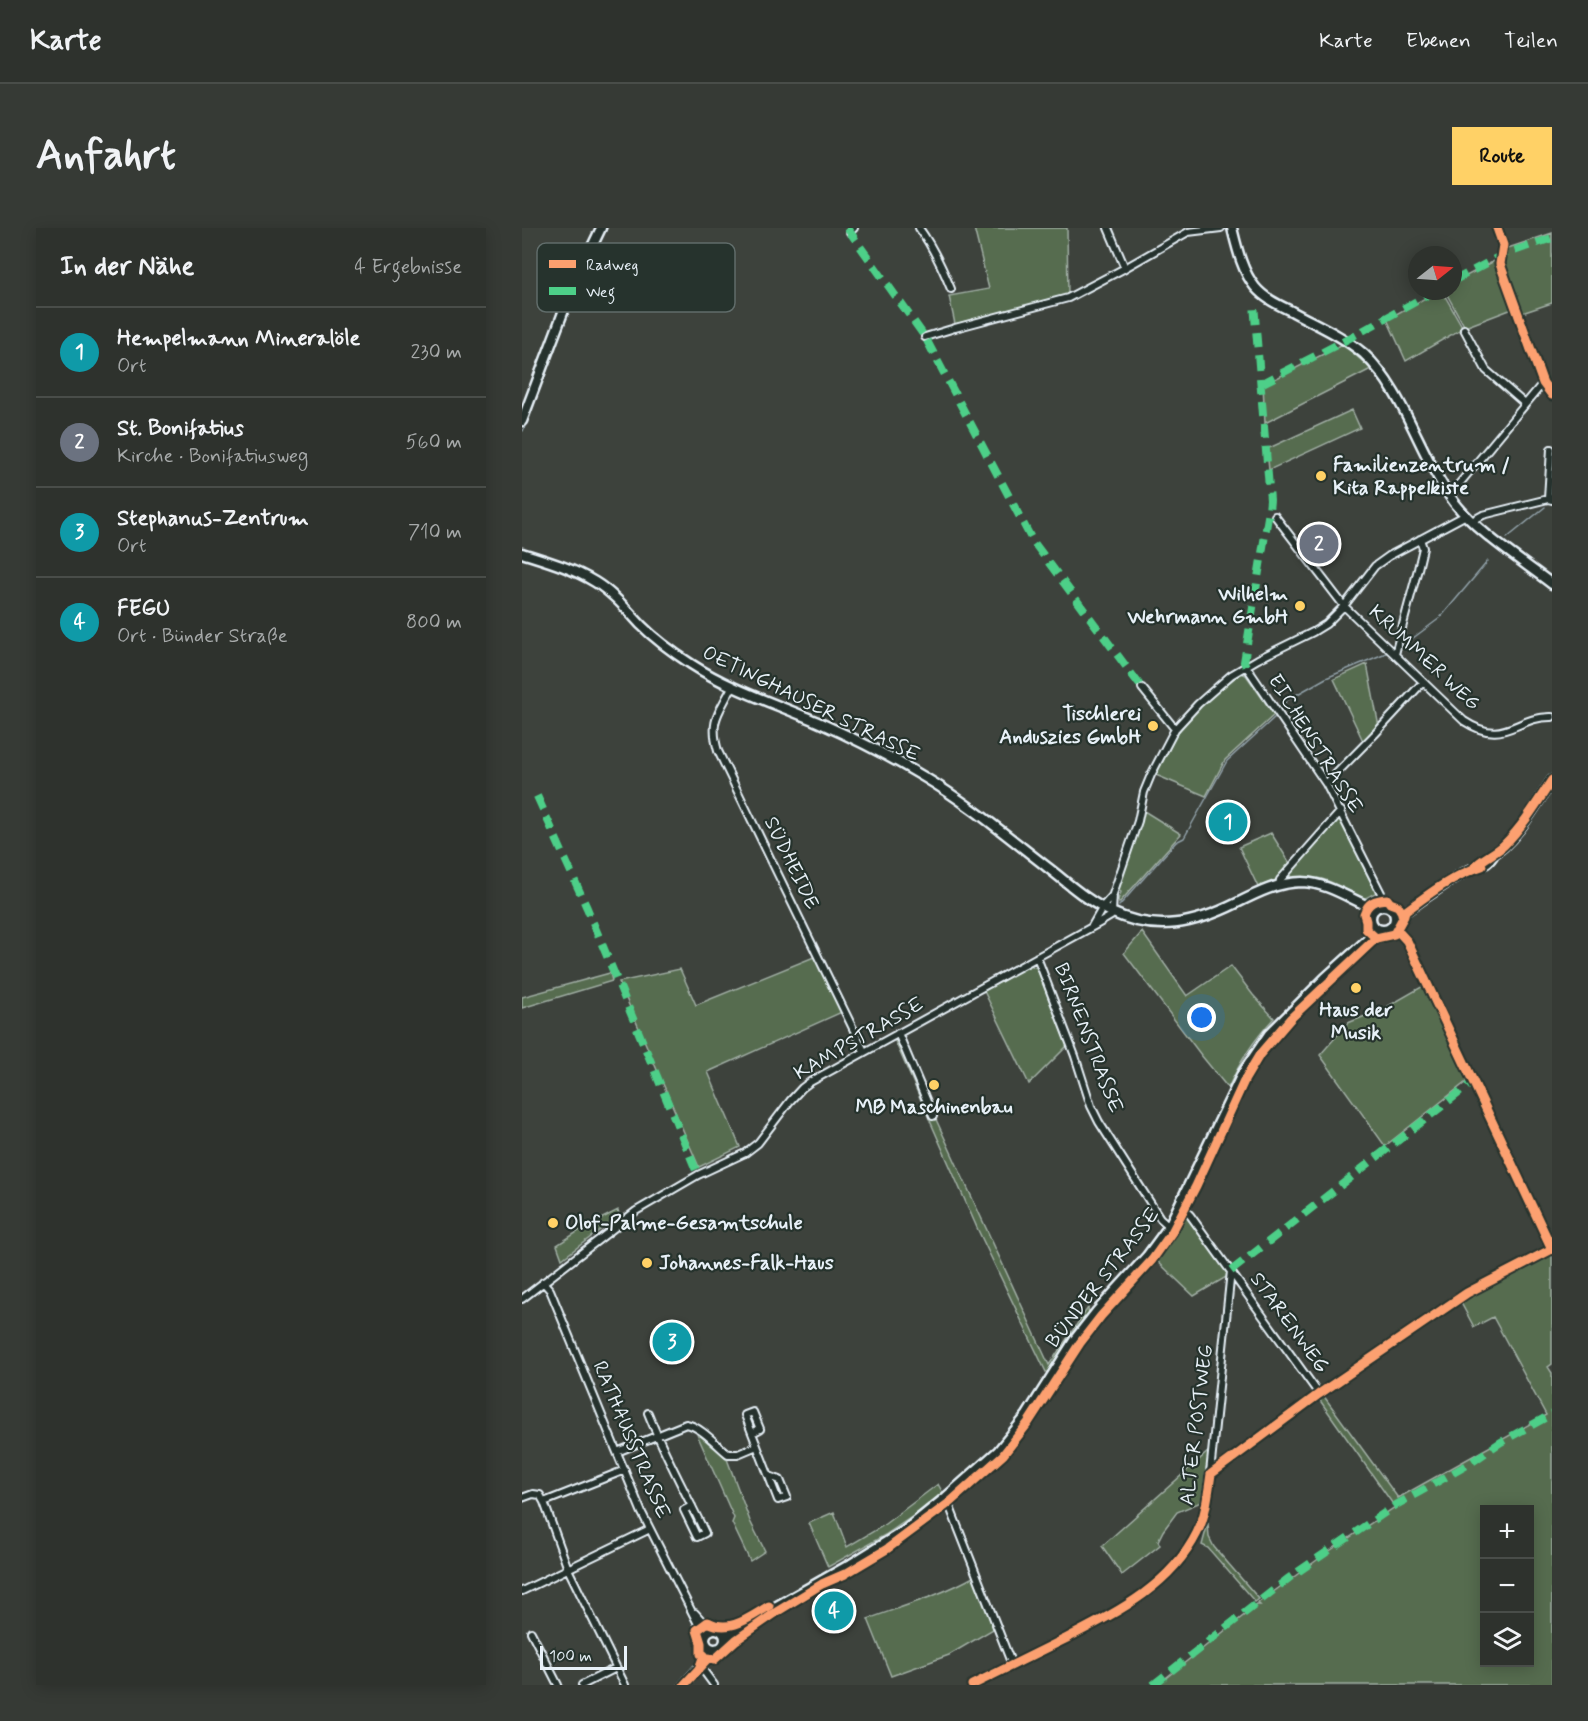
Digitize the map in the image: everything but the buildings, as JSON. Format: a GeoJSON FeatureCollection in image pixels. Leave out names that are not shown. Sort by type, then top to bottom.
{"type":"FeatureCollection","features":[{"type":"Feature","properties":{"kind":"main road"},"geometry":{"type":"LineString","coordinates":[[594,243],[601,228]]}},
{"type":"Feature","properties":{"kind":"main road"},"geometry":{"type":"LineString","coordinates":[[1232,228],[1245,270],[1260,293],[1346,340],[1362,353],[1379,370],[1391,388],[1450,495],[1469,518],[1552,584]]}},
{"type":"Feature","properties":{"kind":"main road"},"geometry":{"type":"LineString","coordinates":[[522,421],[563,312]]}},
{"type":"Feature","properties":{"kind":"main road","name":"OETINGHAUSER STRASSE"},"geometry":{"type":"LineString","coordinates":[[522,553],[565,567],[596,582],[670,649],[706,674],[862,742],[923,776],[970,808],[1083,896],[1112,913],[1147,923],[1195,921],[1251,896],[1279,886],[1301,882],[1327,887],[1352,900],[1376,917],[1386,907],[1393,919]]}},
{"type":"Feature","properties":{"kind":"main road"},"geometry":{"type":"LineString","coordinates":[[1376,917],[1383,931],[1393,919],[1423,898],[1491,860],[1517,831],[1552,780]]}},
{"type":"Feature","properties":{"kind":"main road","name":"BÜNDER STRASSE"},"geometry":{"type":"LineString","coordinates":[[724,1636],[904,1531],[998,1451],[1027,1415],[1075,1339],[1148,1256],[1169,1226],[1193,1184],[1199,1165],[1242,1074],[1269,1034],[1358,947],[1376,917]]}},
{"type":"Feature","properties":{"kind":"main road"},"geometry":{"type":"LineString","coordinates":[[717,1630],[724,1636],[722,1646],[712,1647],[706,1641],[709,1633],[717,1630]]}},
{"type":"Feature","properties":{"kind":"main road"},"geometry":{"type":"LineString","coordinates":[[684,1685],[712,1647]]}},
{"type":"Feature","properties":{"kind":"street"},"geometry":{"type":"LineString","coordinates":[[919,228],[930,244],[951,289]]}},
{"type":"Feature","properties":{"kind":"street"},"geometry":{"type":"LineString","coordinates":[[1108,228],[1125,268]]}},
{"type":"Feature","properties":{"kind":"street"},"geometry":{"type":"LineString","coordinates":[[925,337],[1068,298],[1188,232],[1221,228]]}},
{"type":"Feature","properties":{"kind":"street"},"geometry":{"type":"LineString","coordinates":[[1517,309],[1542,382],[1552,395]]}},
{"type":"Feature","properties":{"kind":"street"},"geometry":{"type":"LineString","coordinates":[[1464,329],[1486,370],[1525,404]]}},
{"type":"Feature","properties":{"kind":"street"},"geometry":{"type":"LineString","coordinates":[[1450,495],[1542,382]]}},
{"type":"Feature","properties":{"kind":"street"},"geometry":{"type":"LineString","coordinates":[[1112,913],[1113,894],[1144,792],[1175,729],[1198,704],[1231,675],[1258,658],[1326,624],[1344,606],[1376,566],[1389,556],[1420,539],[1469,518],[1551,499],[1551,449]]}},
{"type":"Feature","properties":{"kind":"street","name":"KRUMMER WEG"},"geometry":{"type":"LineString","coordinates":[[1275,516],[1344,606],[1464,721],[1484,732],[1493,732],[1544,717],[1552,717]]}},
{"type":"Feature","properties":{"kind":"street"},"geometry":{"type":"LineString","coordinates":[[1395,654],[1423,548],[1420,539]]}},
{"type":"Feature","properties":{"kind":"street","name":"EICHENSTRASSE"},"geometry":{"type":"LineString","coordinates":[[1246,666],[1326,784],[1341,811],[1383,899],[1376,917]]}},
{"type":"Feature","properties":{"kind":"street"},"geometry":{"type":"LineString","coordinates":[[1326,784],[1423,682]]}},
{"type":"Feature","properties":{"kind":"street","name":"SÜDHEIDE"},"geometry":{"type":"LineString","coordinates":[[732,687],[714,723],[714,736],[718,751],[864,1052]]}},
{"type":"Feature","properties":{"kind":"street"},"geometry":{"type":"LineString","coordinates":[[1142,688],[1175,729]]}},
{"type":"Feature","properties":{"kind":"street"},"geometry":{"type":"LineString","coordinates":[[1279,886],[1280,880],[1341,811]]}},
{"type":"Feature","properties":{"kind":"street"},"geometry":{"type":"LineString","coordinates":[[1092,927],[1113,894]]}},
{"type":"Feature","properties":{"kind":"street","name":"KAMPSTRASSE"},"geometry":{"type":"LineString","coordinates":[[522,1299],[636,1211],[698,1175],[752,1148],[802,1088],[810,1082],[1092,927],[1111,916],[1112,913]]}},
{"type":"Feature","properties":{"kind":"street"},"geometry":{"type":"LineString","coordinates":[[1393,919],[1407,941],[1552,1249]]}},
{"type":"Feature","properties":{"kind":"street","name":"BIRNENSTRASSE"},"geometry":{"type":"LineString","coordinates":[[1037,957],[1075,1056],[1091,1106],[1160,1218],[1169,1226]]}},
{"type":"Feature","properties":{"kind":"street"},"geometry":{"type":"LineString","coordinates":[[898,1033],[933,1116]]}},
{"type":"Feature","properties":{"kind":"street"},"geometry":{"type":"LineString","coordinates":[[1181,1203],[1231,1271]]}},
{"type":"Feature","properties":{"kind":"street","name":"STARENWEG"},"geometry":{"type":"LineString","coordinates":[[1231,1271],[1319,1394]]}},
{"type":"Feature","properties":{"kind":"street","name":"ALTER POSTWEG"},"geometry":{"type":"LineString","coordinates":[[972,1685],[1110,1616],[1138,1599],[1173,1569],[1184,1556],[1196,1535],[1204,1514],[1211,1474],[1231,1271]]}},
{"type":"Feature","properties":{"kind":"street","name":"RATHAUSSTRASSE"},"geometry":{"type":"LineString","coordinates":[[543,1282],[550,1290],[642,1513],[691,1609],[709,1633]]}},
{"type":"Feature","properties":{"kind":"street"},"geometry":{"type":"LineString","coordinates":[[648,1413],[705,1533],[697,1537],[684,1510],[692,1506]]}},
{"type":"Feature","properties":{"kind":"street"},"geometry":{"type":"LineString","coordinates":[[617,1452],[680,1426],[691,1425],[728,1454],[738,1454],[757,1446]]}},
{"type":"Feature","properties":{"kind":"street"},"geometry":{"type":"LineString","coordinates":[[752,1433],[769,1476]]}},
{"type":"Feature","properties":{"kind":"street"},"geometry":{"type":"LineString","coordinates":[[544,1502],[625,1470]]}},
{"type":"Feature","properties":{"kind":"street"},"geometry":{"type":"LineString","coordinates":[[522,1498],[533,1494],[540,1495],[544,1502],[568,1569],[626,1685]]}},
{"type":"Feature","properties":{"kind":"street"},"geometry":{"type":"LineString","coordinates":[[946,1497],[1012,1665]]}},
{"type":"Feature","properties":{"kind":"street"},"geometry":{"type":"LineString","coordinates":[[522,1591],[650,1529]]}},
{"type":"Feature","properties":{"kind":"street"},"geometry":{"type":"LineString","coordinates":[[531,1632],[558,1685]]}},
{"type":"Feature","properties":{"kind":"street"},"geometry":{"type":"LineString","coordinates":[[700,1666],[714,1685]]}},
{"type":"Feature","properties":{"kind":"street"},"geometry":{"type":"LineString","coordinates":[[582,1685],[616,1668]]}},
{"type":"Feature","properties":{"kind":"green space"},"geometry":{"type":"Polygon","coordinates":[[[974,228],[1067,228],[1068,295],[955,324],[949,296],[989,289],[974,228]]]}},
{"type":"Feature","properties":{"kind":"green space"},"geometry":{"type":"Polygon","coordinates":[[[1552,233],[1552,303],[1522,313],[1504,262],[1505,249],[1552,233]]]}},
{"type":"Feature","properties":{"kind":"green space"},"geometry":{"type":"Polygon","coordinates":[[[1498,259],[1515,308],[1465,327],[1450,300],[1462,300],[1462,278],[1498,259]]]}},
{"type":"Feature","properties":{"kind":"green space"},"geometry":{"type":"Polygon","coordinates":[[[1422,300],[1447,300],[1463,328],[1406,361],[1387,319],[1422,300]]]}},
{"type":"Feature","properties":{"kind":"green space"},"geometry":{"type":"Polygon","coordinates":[[[1343,344],[1371,369],[1265,423],[1263,385],[1343,344]]]}},
{"type":"Feature","properties":{"kind":"green space"},"geometry":{"type":"Polygon","coordinates":[[[1352,410],[1360,428],[1269,470],[1267,449],[1352,410]]]}},
{"type":"Feature","properties":{"kind":"green space"},"geometry":{"type":"Polygon","coordinates":[[[1367,664],[1379,727],[1364,743],[1334,679],[1367,664]]]}},
{"type":"Feature","properties":{"kind":"green space"},"geometry":{"type":"Polygon","coordinates":[[[1241,673],[1246,675],[1274,715],[1225,760],[1206,796],[1156,775],[1174,739],[1187,720],[1241,673]]]}},
{"type":"Feature","properties":{"kind":"green space"},"geometry":{"type":"Polygon","coordinates":[[[1144,811],[1181,834],[1119,903],[1121,892],[1118,890],[1144,811]]]}},
{"type":"Feature","properties":{"kind":"green space"},"geometry":{"type":"Polygon","coordinates":[[[1338,818],[1341,819],[1377,892],[1364,899],[1326,880],[1307,877],[1284,878],[1338,818]]]}},
{"type":"Feature","properties":{"kind":"green space"},"geometry":{"type":"Polygon","coordinates":[[[1271,833],[1291,865],[1280,879],[1258,887],[1239,847],[1271,833]]]}},
{"type":"Feature","properties":{"kind":"green space"},"geometry":{"type":"Polygon","coordinates":[[[1142,932],[1187,996],[1231,966],[1274,1018],[1248,1051],[1228,1088],[1124,953],[1142,932]]]}},
{"type":"Feature","properties":{"kind":"green space"},"geometry":{"type":"Polygon","coordinates":[[[814,957],[842,1012],[708,1072],[740,1147],[699,1167],[619,982],[680,969],[696,1005],[814,957]]]}},
{"type":"Feature","properties":{"kind":"green space"},"geometry":{"type":"Polygon","coordinates":[[[1030,965],[1037,968],[1067,1046],[1029,1084],[983,989],[1030,965]]]}},
{"type":"Feature","properties":{"kind":"green space"},"geometry":{"type":"Polygon","coordinates":[[[610,973],[612,981],[522,1008],[522,997],[610,973]]]}},
{"type":"Feature","properties":{"kind":"green space"},"geometry":{"type":"Polygon","coordinates":[[[1425,985],[1467,1078],[1466,1082],[1385,1146],[1320,1055],[1348,1023],[1385,1008],[1425,985]]]}},
{"type":"Feature","properties":{"kind":"green space"},"geometry":{"type":"Polygon","coordinates":[[[899,1039],[1049,1365],[1088,1308],[1089,1313],[1047,1374],[978,1230],[895,1041],[899,1039]]]}},
{"type":"Feature","properties":{"kind":"green space"},"geometry":{"type":"Polygon","coordinates":[[[618,1210],[617,1217],[562,1259],[557,1245],[618,1210]]]}},
{"type":"Feature","properties":{"kind":"green space"},"geometry":{"type":"Polygon","coordinates":[[[1185,1214],[1225,1267],[1228,1276],[1194,1296],[1155,1259],[1185,1214]]]}},
{"type":"Feature","properties":{"kind":"green space"},"geometry":{"type":"Polygon","coordinates":[[[1550,1254],[1552,1257],[1552,1364],[1548,1367],[1552,1373],[1552,1685],[1157,1685],[1257,1605],[1260,1605],[1258,1603],[1395,1507],[1319,1399],[1323,1395],[1398,1498],[1546,1415],[1493,1317],[1474,1327],[1460,1301],[1550,1254]]]}},
{"type":"Feature","properties":{"kind":"green space"},"geometry":{"type":"Polygon","coordinates":[[[696,1432],[727,1459],[750,1521],[765,1551],[750,1561],[732,1523],[734,1518],[696,1432]]]}},
{"type":"Feature","properties":{"kind":"green space"},"geometry":{"type":"Polygon","coordinates":[[[1209,1451],[1201,1502],[1177,1512],[1163,1531],[1158,1541],[1160,1545],[1122,1575],[1102,1546],[1209,1451]]]}},
{"type":"Feature","properties":{"kind":"green space"},"geometry":{"type":"Polygon","coordinates":[[[938,1484],[944,1495],[885,1535],[828,1567],[809,1523],[834,1512],[847,1547],[881,1527],[938,1484]]]}},
{"type":"Feature","properties":{"kind":"green space"},"geometry":{"type":"Polygon","coordinates":[[[1208,1523],[1209,1537],[1214,1547],[1259,1599],[1255,1602],[1208,1548],[1202,1545],[1208,1523]]]}},
{"type":"Feature","properties":{"kind":"green space"},"geometry":{"type":"Polygon","coordinates":[[[975,1576],[995,1628],[949,1655],[891,1676],[868,1619],[936,1595],[975,1576]]]}},
{"type":"Feature","properties":{"kind":"waterway"},"geometry":{"type":"LineString","coordinates":[[600,243],[607,228]]}},
{"type":"Feature","properties":{"kind":"waterway"},"geometry":{"type":"LineString","coordinates":[[543,381],[569,312]]}},
{"type":"Feature","properties":{"kind":"waterway"},"geometry":{"type":"LineString","coordinates":[[523,431],[541,386]]}},
{"type":"Feature","properties":{"kind":"waterway"},"geometry":{"type":"LineString","coordinates":[[1507,538],[1545,507]]}},
{"type":"Feature","properties":{"kind":"waterway"},"geometry":{"type":"LineString","coordinates":[[1401,647],[1440,618],[1488,561]]}},
{"type":"Feature","properties":{"kind":"waterway"},"geometry":{"type":"LineString","coordinates":[[1280,710],[1287,700],[1326,678],[1386,653]]}},
{"type":"Feature","properties":{"kind":"waterway"},"geometry":{"type":"LineString","coordinates":[[1119,906],[1176,842],[1184,838],[1227,761],[1275,717]]}},
{"type":"Feature","properties":{"kind":"marked path"},"geometry":{"type":"LineString","coordinates":[[847,228],[925,337],[1032,540],[1142,688]]}},
{"type":"Feature","properties":{"kind":"marked path"},"geometry":{"type":"LineString","coordinates":[[1462,276],[1502,255],[1552,238]]}},
{"type":"Feature","properties":{"kind":"marked path"},"geometry":{"type":"LineString","coordinates":[[1261,384],[1419,300]]}},
{"type":"Feature","properties":{"kind":"marked path"},"geometry":{"type":"LineString","coordinates":[[1246,666],[1244,662],[1270,500],[1254,304]]}},
{"type":"Feature","properties":{"kind":"marked path"},"geometry":{"type":"LineString","coordinates":[[537,796],[587,908],[698,1175]]}},
{"type":"Feature","properties":{"kind":"marked path"},"geometry":{"type":"LineString","coordinates":[[1231,1271],[1473,1082]]}},
{"type":"Feature","properties":{"kind":"marked path"},"geometry":{"type":"LineString","coordinates":[[1153,1685],[1289,1578],[1396,1505],[1552,1414]]}},
{"type":"Feature","properties":{"kind":"cycle path"},"geometry":{"type":"LineString","coordinates":[[1497,228],[1503,245],[1500,264],[1543,383],[1552,395]]}},
{"type":"Feature","properties":{"kind":"cycle path"},"geometry":{"type":"LineString","coordinates":[[1474,868],[1511,838],[1552,780]]}},
{"type":"Feature","properties":{"kind":"cycle path"},"geometry":{"type":"LineString","coordinates":[[1402,914],[1450,880],[1482,866]]}},
{"type":"Feature","properties":{"kind":"cycle path"},"geometry":{"type":"LineString","coordinates":[[1387,899],[1398,906],[1404,916],[1394,934],[1376,938],[1366,929],[1364,914],[1372,902],[1387,899]]}},
{"type":"Feature","properties":{"kind":"cycle path"},"geometry":{"type":"LineString","coordinates":[[1397,930],[1407,941],[1552,1249]]}},
{"type":"Feature","properties":{"kind":"cycle path"},"geometry":{"type":"LineString","coordinates":[[684,1685],[709,1658],[714,1660],[736,1640],[778,1611],[887,1549],[949,1503],[1003,1455],[1028,1423],[1080,1343],[1101,1316],[1152,1260],[1172,1232],[1196,1186],[1245,1079],[1260,1054],[1291,1018],[1376,938]]}},
{"type":"Feature","properties":{"kind":"cycle path"},"geometry":{"type":"LineString","coordinates":[[972,1685],[1083,1630],[1139,1597],[1172,1569],[1186,1552],[1205,1512],[1211,1474],[1319,1394],[1467,1293],[1552,1249]]}},
{"type":"Feature","properties":{"kind":"cycle path"},"geometry":{"type":"LineString","coordinates":[[700,1666],[704,1655],[701,1654],[701,1643],[697,1630],[708,1622],[724,1626],[740,1623],[769,1606]]}},
{"type":"Feature","properties":{"kind":"place","name":"Familienzentrum / Kita Rappelkiste"},"geometry":{"type":"Point","coordinates":[1321,476]}},
{"type":"Feature","properties":{"kind":"place","name":"St. Bonifatius"},"geometry":{"type":"Point","coordinates":[1319,544]}},
{"type":"Feature","properties":{"kind":"place","name":"Wilhelm Wehrmann GmbH"},"geometry":{"type":"Point","coordinates":[1300,606]}},
{"type":"Feature","properties":{"kind":"place","name":"Tischlerei Anduszies GmbH"},"geometry":{"type":"Point","coordinates":[1153,726]}},
{"type":"Feature","properties":{"kind":"place","name":"Hempelmann Mineralöle"},"geometry":{"type":"Point","coordinates":[1228,822]}},
{"type":"Feature","properties":{"kind":"place","name":"Haus der Musik"},"geometry":{"type":"Point","coordinates":[1356,988]}},
{"type":"Feature","properties":{"kind":"place","name":"MB Maschinenbau"},"geometry":{"type":"Point","coordinates":[934,1085]}},
{"type":"Feature","properties":{"kind":"place","name":"Olof-Palme-Gesamtschule"},"geometry":{"type":"Point","coordinates":[553,1223]}},
{"type":"Feature","properties":{"kind":"place","name":"Johannes-Falk-Haus"},"geometry":{"type":"Point","coordinates":[647,1263]}},
{"type":"Feature","properties":{"kind":"place","name":"Stephanus-Zentrum"},"geometry":{"type":"Point","coordinates":[672,1342]}},
{"type":"Feature","properties":{"kind":"place","name":"FEGU"},"geometry":{"type":"Point","coordinates":[834,1611]}}]}
